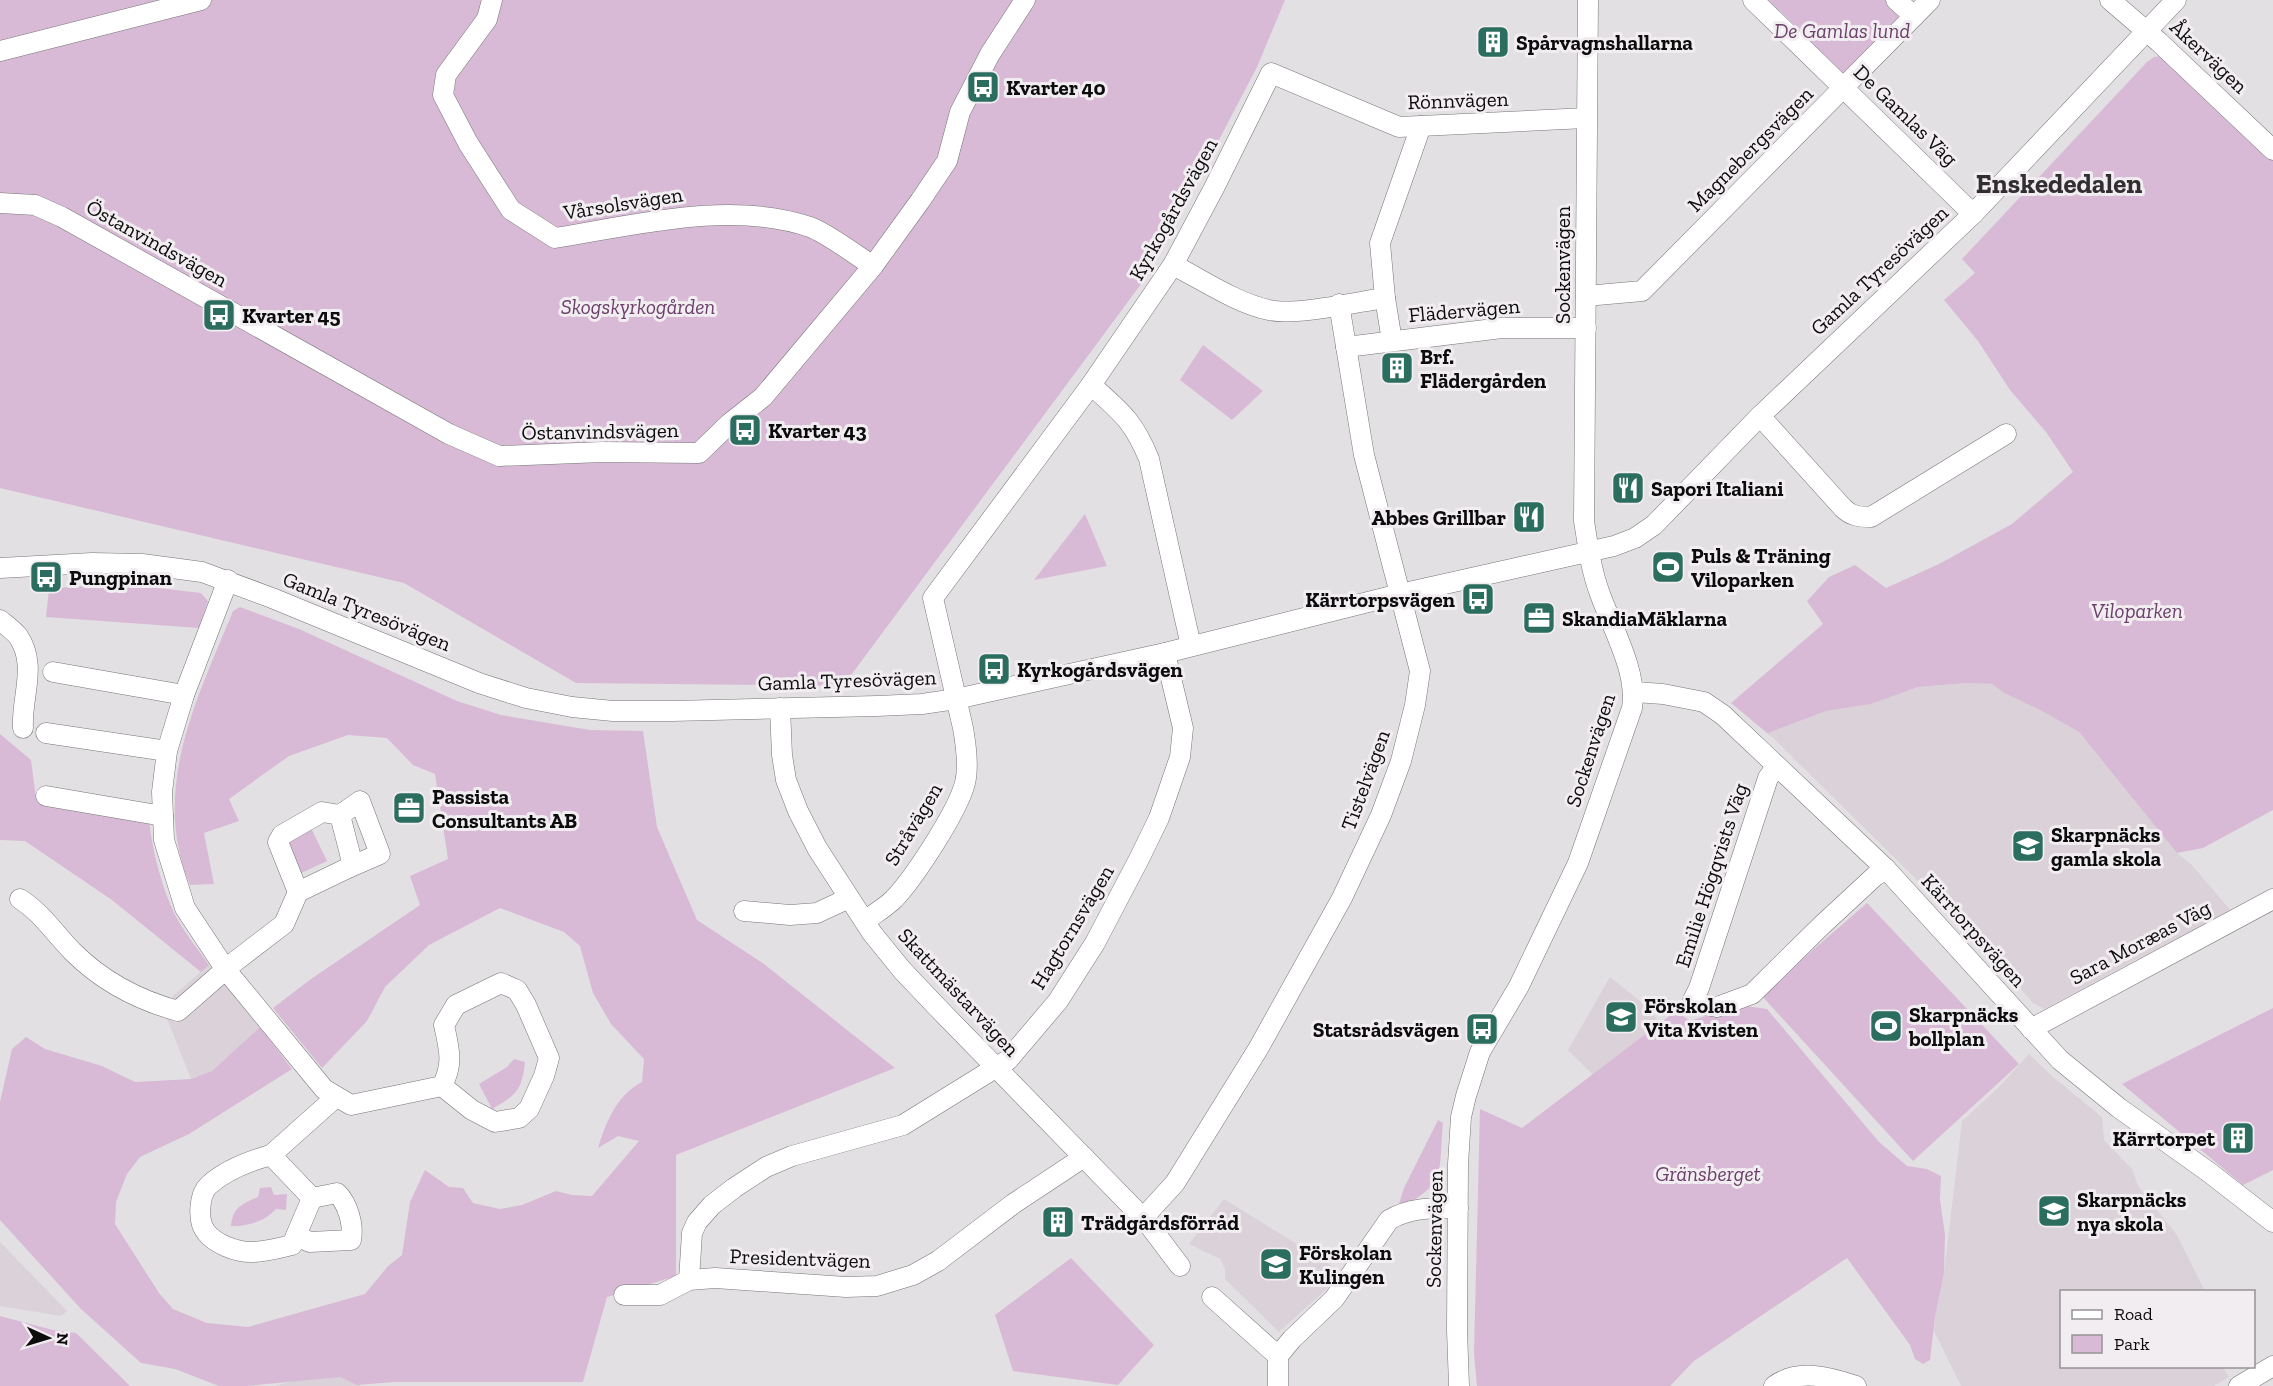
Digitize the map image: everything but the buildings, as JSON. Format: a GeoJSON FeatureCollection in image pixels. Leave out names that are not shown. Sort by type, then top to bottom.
{"type":"FeatureCollection","features":[{"type":"Feature","properties":{"kind":"street"},"geometry":{"type":"LineString","coordinates":[[0,51],[201,0]]}},
{"type":"Feature","properties":{"kind":"street","name":"Vårsolsvägen"},"geometry":{"type":"LineString","coordinates":[[492,0],[487,19],[446,75],[443,95],[468,143],[511,210],[555,238],[691,217],[763,216],[812,228],[873,266]]}},
{"type":"Feature","properties":{"kind":"street","name":"Östanvindsvägen"},"geometry":{"type":"LineString","coordinates":[[0,202],[35,205],[62,217],[442,430],[499,456],[602,452],[699,453],[730,423],[763,397],[873,266],[947,161],[960,112],[990,54],[1025,0]]}},
{"type":"Feature","properties":{"kind":"street","name":"Sockenvägen"},"geometry":{"type":"LineString","coordinates":[[1459,1386],[1457,1330],[1461,1117],[1480,1052],[1519,986],[1578,863],[1632,708],[1635,692],[1600,595],[1588,553],[1584,508],[1588,0]]}},
{"type":"Feature","properties":{"kind":"street","name":"De Gamlas Väg"},"geometry":{"type":"LineString","coordinates":[[1754,0],[1973,214]]}},
{"type":"Feature","properties":{"kind":"street"},"geometry":{"type":"LineString","coordinates":[[1896,0],[1914,16]]}},
{"type":"Feature","properties":{"kind":"street","name":"Magnebergsvägen"},"geometry":{"type":"LineString","coordinates":[[1586,296],[1642,291],[1930,0]]}},
{"type":"Feature","properties":{"kind":"street","name":"Åkervägen"},"geometry":{"type":"LineString","coordinates":[[2110,0],[2273,150]]}},
{"type":"Feature","properties":{"kind":"street","name":"Gamla Tyresövägen"},"geometry":{"type":"LineString","coordinates":[[0,568],[92,563],[142,564],[202,572],[228,580],[479,683],[526,698],[613,711],[922,704],[956,699],[1191,646],[1400,594],[1588,553],[1635,538],[1654,525],[1760,416],[1973,214],[2176,0]]}},
{"type":"Feature","properties":{"kind":"street","name":"Rönnvägen"},"geometry":{"type":"LineString","coordinates":[[1271,73],[1400,127],[1586,118]]}},
{"type":"Feature","properties":{"kind":"street","name":"Kyrkogårdsvägen"},"geometry":{"type":"LineString","coordinates":[[956,699],[933,598],[1091,385],[1173,265],[1271,73]]}},
{"type":"Feature","properties":{"kind":"street"},"geometry":{"type":"LineString","coordinates":[[1392,340],[1380,243],[1421,126]]}},
{"type":"Feature","properties":{"kind":"street"},"geometry":{"type":"LineString","coordinates":[[1173,265],[1238,298],[1270,310],[1292,311],[1385,298]]}},
{"type":"Feature","properties":{"kind":"street","name":"Tistelvägen"},"geometry":{"type":"LineString","coordinates":[[1143,1218],[1175,1183],[1258,1049],[1342,898],[1381,815],[1401,761],[1415,705],[1419,671],[1364,455],[1339,304]]}},
{"type":"Feature","properties":{"kind":"street","name":"Flädervägen"},"geometry":{"type":"LineString","coordinates":[[1346,347],[1502,328],[1586,328]]}},
{"type":"Feature","properties":{"kind":"street"},"geometry":{"type":"LineString","coordinates":[[1091,385],[1128,419],[1139,435],[1149,459],[1191,646]]}},
{"type":"Feature","properties":{"kind":"street"},"geometry":{"type":"LineString","coordinates":[[1760,416],[1843,508],[1850,514],[1862,517],[1870,517],[2006,434]]}},
{"type":"Feature","properties":{"kind":"street"},"geometry":{"type":"LineString","coordinates":[[228,580],[184,695],[167,752],[162,792],[164,840],[185,908],[226,970],[324,1089],[351,1106],[442,1086]]}},
{"type":"Feature","properties":{"kind":"street"},"geometry":{"type":"LineString","coordinates":[[0,620],[17,635],[27,654],[29,677],[23,716],[24,728]]}},
{"type":"Feature","properties":{"kind":"street","name":"Hagtornsvägen"},"geometry":{"type":"LineString","coordinates":[[689,1280],[692,1233],[697,1222],[711,1205],[766,1167],[792,1156],[903,1125],[1008,1060],[1058,1001],[1095,943],[1159,818],[1180,757],[1183,728],[1165,652]]}},
{"type":"Feature","properties":{"kind":"street"},"geometry":{"type":"LineString","coordinates":[[53,672],[184,695]]}},
{"type":"Feature","properties":{"kind":"street","name":"Kärrtorpsvägen"},"geometry":{"type":"LineString","coordinates":[[1635,692],[1704,702],[1723,715],[1886,868],[2060,1060],[2119,1108],[2210,1173],[2273,1222]]}},
{"type":"Feature","properties":{"kind":"street","name":"Stråvägen"},"geometry":{"type":"LineString","coordinates":[[865,921],[893,900],[917,869],[949,818],[965,783],[966,746],[956,699]]}},
{"type":"Feature","properties":{"kind":"street","name":"Skattmästarvägen"},"geometry":{"type":"LineString","coordinates":[[780,708],[782,755],[786,780],[798,812],[817,848],[865,921],[902,970],[1143,1218],[1180,1266]]}},
{"type":"Feature","properties":{"kind":"street"},"geometry":{"type":"LineString","coordinates":[[46,733],[167,752]]}},
{"type":"Feature","properties":{"kind":"street","name":"Emilie Högqvists Väg"},"geometry":{"type":"LineString","coordinates":[[1776,767],[1768,778],[1699,988],[1693,1000],[1718,1007],[1752,994],[1821,926],[1886,868]]}},
{"type":"Feature","properties":{"kind":"street"},"geometry":{"type":"LineString","coordinates":[[46,796],[163,816]]}},
{"type":"Feature","properties":{"kind":"street"},"geometry":{"type":"LineString","coordinates":[[20,899],[34,908],[72,951],[93,970],[117,987],[157,1005],[178,1011],[284,924],[298,892],[380,854],[367,798],[340,815],[322,812],[282,835],[278,842],[298,892]]}},
{"type":"Feature","properties":{"kind":"street"},"geometry":{"type":"LineString","coordinates":[[340,815],[351,858],[350,867]]}},
{"type":"Feature","properties":{"kind":"street"},"geometry":{"type":"LineString","coordinates":[[744,911],[790,915],[817,913],[849,898]]}},
{"type":"Feature","properties":{"kind":"street","name":"Sara Moræas Väg"},"geometry":{"type":"LineString","coordinates":[[2031,1029],[2273,899]]}},
{"type":"Feature","properties":{"kind":"street"},"geometry":{"type":"LineString","coordinates":[[501,982],[517,990],[549,1058],[544,1076],[529,1109],[519,1118],[495,1122],[472,1110],[442,1086],[448,1073],[450,1055],[444,1025],[456,1005],[501,982]]}},
{"type":"Feature","properties":{"kind":"street"},"geometry":{"type":"LineString","coordinates":[[312,1198],[292,1245],[251,1252],[230,1248],[204,1231],[199,1204],[208,1186],[247,1161],[271,1155],[336,1096]]}},
{"type":"Feature","properties":{"kind":"street"},"geometry":{"type":"LineString","coordinates":[[271,1155],[312,1198]]}},
{"type":"Feature","properties":{"kind":"street","name":"Presidentvägen"},"geometry":{"type":"LineString","coordinates":[[624,1295],[660,1295],[689,1280],[714,1278],[846,1287],[876,1286],[913,1275],[938,1261],[1013,1204],[1083,1157]]}},
{"type":"Feature","properties":{"kind":"street"},"geometry":{"type":"LineString","coordinates":[[296,1236],[310,1242],[351,1240],[352,1231],[344,1200],[337,1193],[312,1198]]}},
{"type":"Feature","properties":{"kind":"street"},"geometry":{"type":"LineString","coordinates":[[1278,1386],[1278,1356],[1292,1339],[1334,1299],[1389,1220],[1399,1214],[1413,1211],[1458,1208]]}},
{"type":"Feature","properties":{"kind":"street"},"geometry":{"type":"LineString","coordinates":[[1212,1297],[1278,1356]]}},
{"type":"Feature","properties":{"kind":"street"},"geometry":{"type":"LineString","coordinates":[[2239,1386],[2273,1366]]}},
{"type":"Feature","properties":{"kind":"street"},"geometry":{"type":"LineString","coordinates":[[1774,1386],[1796,1376],[1822,1376],[1856,1386]]}},
{"type":"Feature","properties":{"kind":"shaded area","name":"Skarpnäcks gamla skola"},"geometry":{"type":"Polygon","coordinates":[[[1968,683],[1992,684],[2004,693],[2079,732],[2177,853],[2191,864],[2231,911],[2045,1009],[2033,1003],[1979,941],[1768,733],[1826,711],[1871,704],[1918,687],[1968,683]]]}},
{"type":"Feature","properties":{"kind":"shaded area"},"geometry":{"type":"Polygon","coordinates":[[[209,965],[260,1027],[212,1071],[191,1079],[167,1019],[173,996],[209,965]]]}},
{"type":"Feature","properties":{"kind":"shaded area","name":"Förskolan Vita Kvisten"},"geometry":{"type":"Polygon","coordinates":[[[1610,977],[1649,1008],[1662,1027],[1594,1076],[1568,1050],[1610,977]]]}},
{"type":"Feature","properties":{"kind":"shaded area","name":"Skarpnäcks nya skola"},"geometry":{"type":"Polygon","coordinates":[[[2029,1054],[2102,1117],[2104,1140],[2132,1169],[2138,1186],[2177,1235],[2204,1290],[2060,1290],[2060,1368],[2224,1368],[2229,1377],[2214,1386],[1961,1386],[1934,1331],[1935,1317],[1944,1273],[1962,1121],[1998,1088],[2029,1054]]]}},
{"type":"Feature","properties":{"kind":"shaded area","name":"Förskolan Kulingen"},"geometry":{"type":"Polygon","coordinates":[[[1224,1199],[1339,1270],[1330,1286],[1279,1332],[1225,1279],[1225,1269],[1220,1259],[1189,1244],[1224,1199]]]}},
{"type":"Feature","properties":{"kind":"shaded area"},"geometry":{"type":"Polygon","coordinates":[[[0,1242],[67,1311],[61,1316],[0,1306],[0,1242]]]}},
{"type":"Feature","properties":{"kind":"shaded area"},"geometry":{"type":"Polygon","coordinates":[[[354,1364],[360,1386],[275,1386],[354,1364]]]}},
{"type":"Feature","properties":{"kind":"green space","name":"Skogskyrkogården"},"geometry":{"type":"Polygon","coordinates":[[[0,0],[1285,0],[1257,67],[1150,272],[843,686],[576,683],[404,583],[0,488],[0,0]]]}},
{"type":"Feature","properties":{"kind":"green space","name":"De Gamlas lund"},"geometry":{"type":"Polygon","coordinates":[[[1769,0],[1886,0],[1901,15],[1844,75],[1769,0]]]}},
{"type":"Feature","properties":{"kind":"green space","name":"Viloparken"},"geometry":{"type":"Polygon","coordinates":[[[2162,56],[2273,157],[2273,810],[2203,848],[2177,853],[2079,732],[2004,693],[1992,684],[1968,683],[1918,687],[1871,704],[1826,711],[1768,733],[1772,737],[1731,703],[1823,624],[1807,601],[1829,577],[1855,565],[1886,588],[1939,564],[2012,524],[2073,472],[2046,432],[2010,390],[1978,341],[1944,300],[1975,273],[1962,259],[2147,62],[2154,57],[2162,56]]]}},
{"type":"Feature","properties":{"kind":"green space"},"geometry":{"type":"Polygon","coordinates":[[[1203,345],[1263,391],[1232,420],[1180,380],[1203,345]]]}},
{"type":"Feature","properties":{"kind":"green space"},"geometry":{"type":"Polygon","coordinates":[[[1085,514],[1107,566],[1034,580],[1085,514]]]}},
{"type":"Feature","properties":{"kind":"green space"},"geometry":{"type":"Polygon","coordinates":[[[99,581],[201,593],[208,601],[199,628],[46,617],[49,589],[83,586],[99,581]]]}},
{"type":"Feature","properties":{"kind":"green space"},"geometry":{"type":"Polygon","coordinates":[[[240,607],[299,629],[457,701],[501,715],[590,730],[643,731],[657,827],[697,920],[764,964],[895,1068],[676,1155],[676,1276],[607,1297],[583,1382],[394,1382],[357,1385],[340,1377],[247,1386],[219,1386],[175,1369],[141,1363],[81,1309],[0,1220],[0,1102],[12,1049],[26,1037],[45,1049],[102,1066],[135,1082],[191,1079],[212,1071],[260,1027],[292,1069],[189,1134],[140,1157],[127,1174],[116,1202],[115,1224],[159,1293],[173,1309],[207,1323],[248,1327],[365,1294],[388,1266],[402,1255],[410,1202],[425,1170],[449,1187],[463,1188],[473,1203],[500,1209],[522,1205],[556,1191],[592,1196],[639,1141],[618,1136],[598,1148],[613,1110],[625,1095],[642,1082],[644,1059],[611,1024],[593,993],[580,946],[564,932],[500,908],[429,945],[385,987],[367,1021],[322,1068],[273,1008],[311,979],[420,905],[410,876],[448,859],[435,774],[413,765],[387,738],[348,735],[289,756],[229,799],[239,821],[204,833],[214,884],[190,885],[179,850],[175,814],[177,780],[183,745],[205,678],[233,611],[240,607]]]}},
{"type":"Feature","properties":{"kind":"green space"},"geometry":{"type":"Polygon","coordinates":[[[0,734],[31,760],[36,798],[149,821],[158,869],[170,904],[183,928],[209,965],[201,972],[112,900],[25,841],[0,840],[0,734]]]}},
{"type":"Feature","properties":{"kind":"green space"},"geometry":{"type":"Polygon","coordinates":[[[311,828],[327,861],[297,875],[281,842],[311,828]]]}},
{"type":"Feature","properties":{"kind":"green space","name":"Skarpnäcks bollplan"},"geometry":{"type":"Polygon","coordinates":[[[1867,903],[2019,1064],[1913,1161],[1761,995],[1867,903]]]}},
{"type":"Feature","properties":{"kind":"green space","name":"Gränsberget"},"geometry":{"type":"Polygon","coordinates":[[[1739,1005],[1767,1009],[1879,1142],[1907,1166],[1927,1169],[1941,1176],[1940,1200],[1945,1235],[1944,1273],[1935,1317],[1930,1360],[1923,1364],[1915,1359],[1910,1345],[1847,1258],[1694,1361],[1670,1386],[1477,1386],[1474,1354],[1480,1109],[1522,1128],[1676,1011],[1690,1021],[1739,1005]]]}},
{"type":"Feature","properties":{"kind":"green space"},"geometry":{"type":"Polygon","coordinates":[[[2273,1008],[2273,1170],[2243,1185],[2122,1084],[2273,1008]]]}},
{"type":"Feature","properties":{"kind":"green space"},"geometry":{"type":"Polygon","coordinates":[[[514,1059],[525,1062],[520,1086],[512,1096],[492,1109],[479,1084],[507,1067],[514,1059]]]}},
{"type":"Feature","properties":{"kind":"green space"},"geometry":{"type":"Polygon","coordinates":[[[1438,1120],[1443,1123],[1440,1166],[1437,1176],[1425,1192],[1397,1210],[1404,1188],[1438,1120]]]}},
{"type":"Feature","properties":{"kind":"green space"},"geometry":{"type":"Polygon","coordinates":[[[271,1187],[274,1195],[287,1194],[286,1210],[276,1209],[255,1222],[231,1226],[234,1214],[239,1207],[258,1197],[260,1188],[271,1187]]]}},
{"type":"Feature","properties":{"kind":"green space"},"geometry":{"type":"Polygon","coordinates":[[[1071,1258],[1154,1345],[1118,1385],[1013,1371],[995,1315],[1071,1258]]]}},
{"type":"Feature","properties":{"kind":"green space"},"geometry":{"type":"Polygon","coordinates":[[[0,1316],[53,1330],[76,1333],[130,1386],[0,1386],[0,1316]]]}},
{"type":"Feature","properties":{"kind":"place","name":"Spårvagnshallarna"},"geometry":{"type":"Point","coordinates":[1493,42]}},
{"type":"Feature","properties":{"kind":"place","name":"Kvarter 40"},"geometry":{"type":"Point","coordinates":[983,87]}},
{"type":"Feature","properties":{"kind":"place","name":"Kvarter 45"},"geometry":{"type":"Point","coordinates":[219,315]}},
{"type":"Feature","properties":{"kind":"place","name":"Brf. Flädergården"},"geometry":{"type":"Point","coordinates":[1397,368]}},
{"type":"Feature","properties":{"kind":"place","name":"Kvarter 43"},"geometry":{"type":"Point","coordinates":[745,430]}},
{"type":"Feature","properties":{"kind":"place","name":"Sapori Italiani"},"geometry":{"type":"Point","coordinates":[1628,488]}},
{"type":"Feature","properties":{"kind":"place","name":"Abbes Grillbar"},"geometry":{"type":"Point","coordinates":[1529,517]}},
{"type":"Feature","properties":{"kind":"place","name":"Puls & Träning Viloparken"},"geometry":{"type":"Point","coordinates":[1668,567]}},
{"type":"Feature","properties":{"kind":"place","name":"Pungpinan"},"geometry":{"type":"Point","coordinates":[46,577]}},
{"type":"Feature","properties":{"kind":"place","name":"Kärrtorpsvägen"},"geometry":{"type":"Point","coordinates":[1478,599]}},
{"type":"Feature","properties":{"kind":"place","name":"SkandiaMäklarna"},"geometry":{"type":"Point","coordinates":[1539,618]}},
{"type":"Feature","properties":{"kind":"place","name":"Kyrkogårdsvägen"},"geometry":{"type":"Point","coordinates":[994,669]}},
{"type":"Feature","properties":{"kind":"place","name":"Passista Consultants AB"},"geometry":{"type":"Point","coordinates":[409,808]}},
{"type":"Feature","properties":{"kind":"place","name":"Skarpnäcks gamla skola"},"geometry":{"type":"Point","coordinates":[2028,846]}},
{"type":"Feature","properties":{"kind":"place","name":"Förskolan Vita Kvisten"},"geometry":{"type":"Point","coordinates":[1621,1017]}},
{"type":"Feature","properties":{"kind":"place","name":"Skarpnäcks bollplan"},"geometry":{"type":"Point","coordinates":[1886,1026]}},
{"type":"Feature","properties":{"kind":"place","name":"Statsrådsvägen"},"geometry":{"type":"Point","coordinates":[1482,1029]}},
{"type":"Feature","properties":{"kind":"place","name":"Kärrtorpet"},"geometry":{"type":"Point","coordinates":[2238,1138]}},
{"type":"Feature","properties":{"kind":"place","name":"Skarpnäcks nya skola"},"geometry":{"type":"Point","coordinates":[2054,1211]}},
{"type":"Feature","properties":{"kind":"place","name":"Trädgårdsförråd"},"geometry":{"type":"Point","coordinates":[1058,1222]}},
{"type":"Feature","properties":{"kind":"place","name":"Förskolan Kulingen"},"geometry":{"type":"Point","coordinates":[1276,1264]}},
{"type":"Feature","properties":{"kind":"district","name":"Enskededalen"},"geometry":{"type":"Point","coordinates":[2059,184]}}]}
